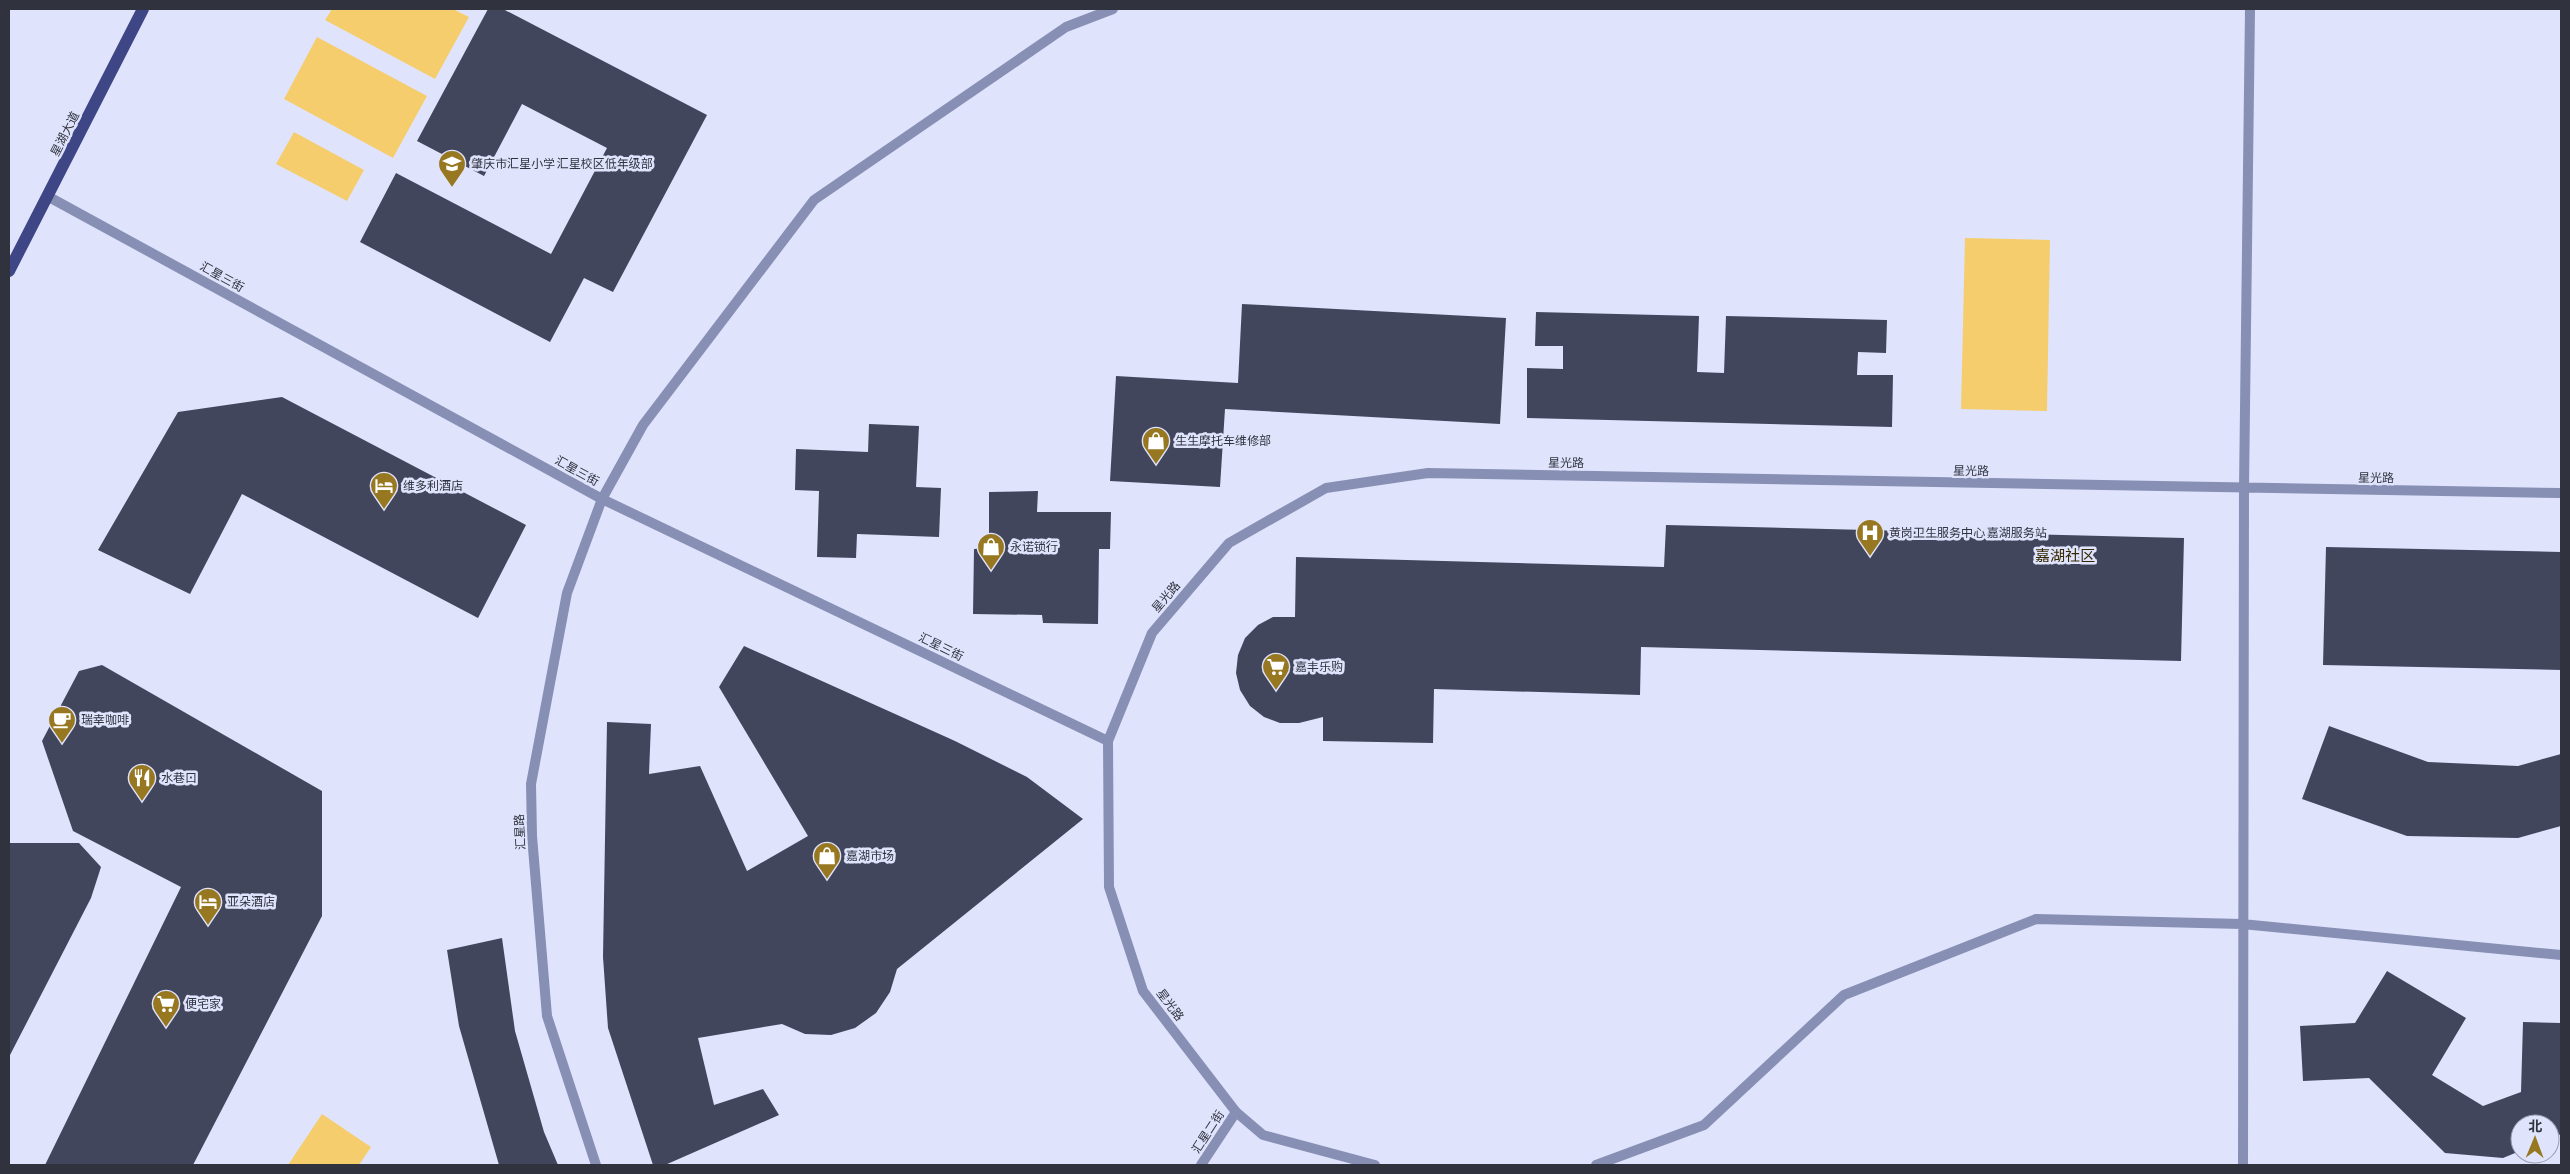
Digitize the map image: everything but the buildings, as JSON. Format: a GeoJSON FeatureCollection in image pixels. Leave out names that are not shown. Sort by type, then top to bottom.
{"type":"FeatureCollection","features":[{"type":"Feature","properties":{"kind":"main road","name":"星湖大道"},"geometry":{"type":"LineString","coordinates":[[9,271],[144,9]]}},
{"type":"Feature","properties":{"kind":"street","name":"汇星路"},"geometry":{"type":"LineString","coordinates":[[596,1165],[547,1016],[532,836],[531,784],[567,593],[602,498],[644,425],[814,200],[1066,27],[1114,9]]}},
{"type":"Feature","properties":{"kind":"street"},"geometry":{"type":"LineString","coordinates":[[2243,1165],[2244,489],[2250,9]]}},
{"type":"Feature","properties":{"kind":"street","name":"汇星三街"},"geometry":{"type":"LineString","coordinates":[[49,196],[602,498],[1108,741]]}},
{"type":"Feature","properties":{"kind":"street","name":"星光路"},"geometry":{"type":"LineString","coordinates":[[1375,1165],[1263,1135],[1236,1112],[1143,991],[1109,886],[1108,741],[1152,634],[1229,543],[1326,488],[1428,473],[2244,489],[2561,493]]}},
{"type":"Feature","properties":{"kind":"street"},"geometry":{"type":"LineString","coordinates":[[1596,1165],[1704,1125],[1844,995],[2036,919],[2242,924],[2561,955]]}},
{"type":"Feature","properties":{"kind":"street","name":"汇星二街"},"geometry":{"type":"LineString","coordinates":[[1201,1165],[1236,1112]]}},
{"type":"Feature","properties":{"kind":"shaded area"},"geometry":{"type":"Polygon","coordinates":[[[332,9],[453,9],[469,17],[435,79],[325,20],[332,9]]]}},
{"type":"Feature","properties":{"kind":"shaded area"},"geometry":{"type":"Polygon","coordinates":[[[317,37],[427,96],[393,158],[284,99],[317,37]]]}},
{"type":"Feature","properties":{"kind":"shaded area"},"geometry":{"type":"Polygon","coordinates":[[[294,132],[364,170],[347,201],[276,164],[294,132]]]}},
{"type":"Feature","properties":{"kind":"shaded area"},"geometry":{"type":"Polygon","coordinates":[[[1965,238],[2050,240],[2047,411],[1961,409],[1965,238]]]}},
{"type":"Feature","properties":{"kind":"shaded area"},"geometry":{"type":"Polygon","coordinates":[[[322,1114],[371,1147],[359,1165],[288,1165],[322,1114]]]}},
{"type":"Feature","properties":{"kind":"place","name":"肇庆市汇星小学 汇星校区低年级部"},"geometry":{"type":"Point","coordinates":[452,188]}},
{"type":"Feature","properties":{"kind":"place","name":"生生摩托车维修部"},"geometry":{"type":"Point","coordinates":[1156,465]}},
{"type":"Feature","properties":{"kind":"place","name":"维多利酒店"},"geometry":{"type":"Point","coordinates":[384,510]}},
{"type":"Feature","properties":{"kind":"place","name":"黄岗卫生服务中心 嘉湖服务站"},"geometry":{"type":"Point","coordinates":[1870,557]}},
{"type":"Feature","properties":{"kind":"place","name":"永诺锁行"},"geometry":{"type":"Point","coordinates":[991,571]}},
{"type":"Feature","properties":{"kind":"place","name":"嘉丰乐购"},"geometry":{"type":"Point","coordinates":[1276,691]}},
{"type":"Feature","properties":{"kind":"place","name":"瑞幸咖啡"},"geometry":{"type":"Point","coordinates":[62,744]}},
{"type":"Feature","properties":{"kind":"place","name":"水巷口"},"geometry":{"type":"Point","coordinates":[142,802]}},
{"type":"Feature","properties":{"kind":"place","name":"嘉湖市场"},"geometry":{"type":"Point","coordinates":[827,880]}},
{"type":"Feature","properties":{"kind":"place","name":"亚朵酒店"},"geometry":{"type":"Point","coordinates":[208,926]}},
{"type":"Feature","properties":{"kind":"place","name":"便宅家"},"geometry":{"type":"Point","coordinates":[166,1028]}},
{"type":"Feature","properties":{"kind":"district","name":"嘉湖社区"},"geometry":{"type":"Point","coordinates":[2065,556]}}]}
